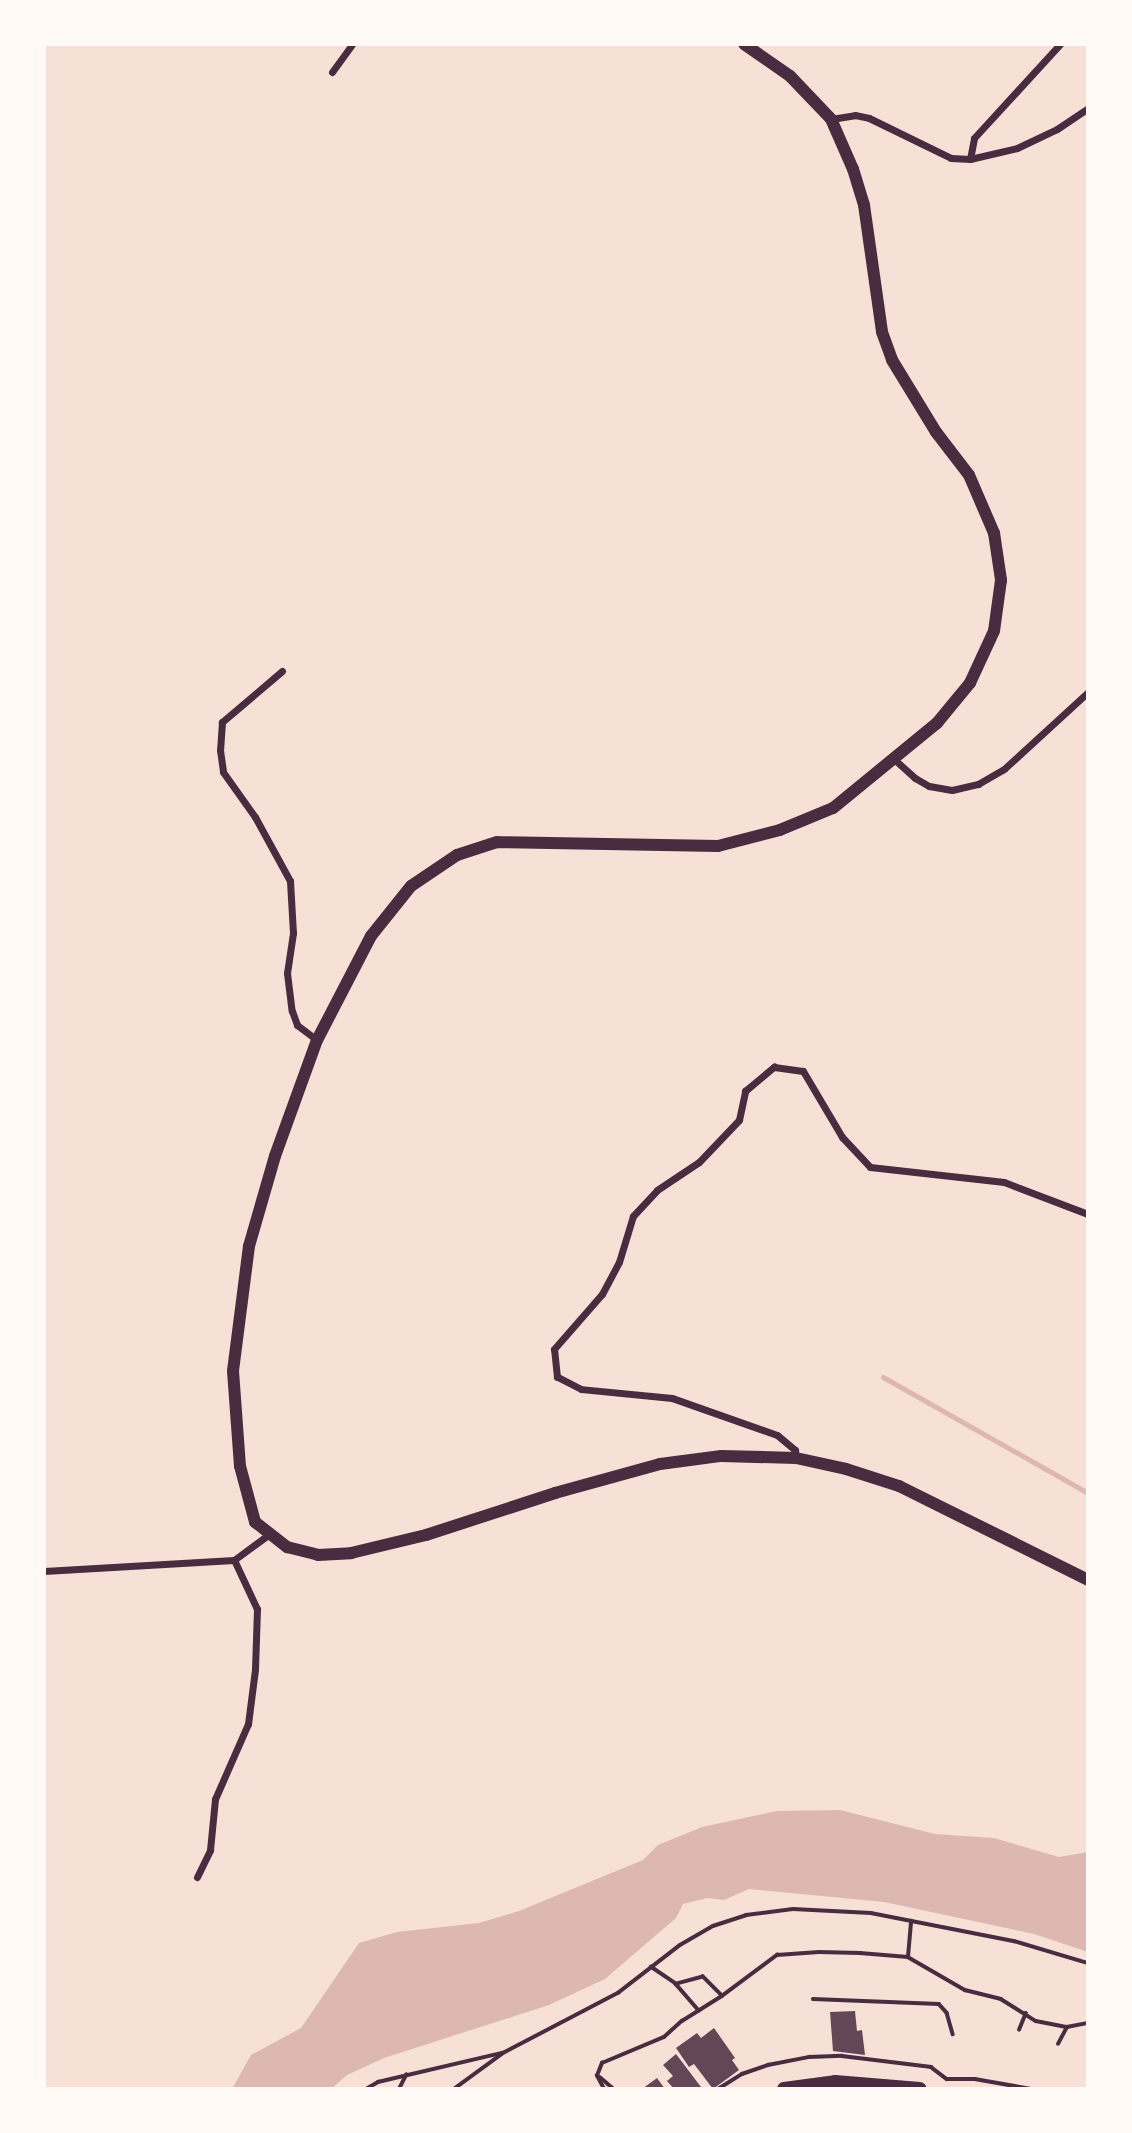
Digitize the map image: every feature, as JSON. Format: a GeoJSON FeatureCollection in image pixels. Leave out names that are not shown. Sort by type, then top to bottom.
{"type":"FeatureCollection","features":[{"type":"Feature","properties":{"kind":"main road"},"geometry":{"type":"LineString","coordinates":[[744,44],[790,76],[831,119],[853,169],[864,205],[876,303],[892,360],[936,432],[969,475],[994,533],[1001,580],[994,631],[970,683],[937,723],[895,760],[832,808],[780,830],[718,846],[497,842],[457,855],[411,886],[371,936],[317,1040],[275,1156],[249,1246],[233,1371],[240,1466],[256,1522],[268,1535],[287,1547],[318,1556],[351,1553],[426,1535],[555,1493],[660,1464],[721,1455],[796,1458],[846,1469],[899,1486],[1088,1580]]}},
{"type":"Feature","properties":{"kind":"main road"},"geometry":{"type":"LineString","coordinates":[[783,2089],[835,2082],[920,2089]]}},
{"type":"Feature","properties":{"kind":"street"},"geometry":{"type":"LineString","coordinates":[[332,72],[352,44]]}},
{"type":"Feature","properties":{"kind":"street"},"geometry":{"type":"LineString","coordinates":[[970,159],[974,138],[1060,44]]}},
{"type":"Feature","properties":{"kind":"street"},"geometry":{"type":"LineString","coordinates":[[831,119],[855,115],[869,118],[951,158],[970,159],[1017,148],[1057,130],[1088,108]]}},
{"type":"Feature","properties":{"kind":"street"},"geometry":{"type":"LineString","coordinates":[[282,671],[222,722],[220,750],[223,772],[255,817],[290,881],[293,933],[287,973],[292,1011],[297,1025],[317,1040]]}},
{"type":"Feature","properties":{"kind":"street"},"geometry":{"type":"LineString","coordinates":[[895,760],[915,778],[929,786],[952,790],[978,784],[1004,769],[1088,692]]}},
{"type":"Feature","properties":{"kind":"street"},"geometry":{"type":"LineString","coordinates":[[796,1458],[795,1450],[776,1436],[672,1398],[581,1389],[556,1377],[554,1349],[602,1294],[619,1262],[633,1216],[657,1190],[699,1162],[739,1120],[745,1091],[774,1068],[803,1071],[842,1137],[870,1167],[1004,1182],[1088,1214]]}},
{"type":"Feature","properties":{"kind":"street"},"geometry":{"type":"LineString","coordinates":[[44,1571],[234,1559],[268,1535]]}},
{"type":"Feature","properties":{"kind":"street"},"geometry":{"type":"LineString","coordinates":[[197,1877],[210,1850],[215,1798],[248,1724],[256,1669],[257,1609],[234,1559]]}},
{"type":"Feature","properties":{"kind":"path"},"geometry":{"type":"LineString","coordinates":[[454,2089],[503,2053],[618,1993],[651,1967],[713,1926],[746,1915],[793,1909],[871,1913],[1014,1941],[1088,1963]]}},
{"type":"Feature","properties":{"kind":"path"},"geometry":{"type":"LineString","coordinates":[[908,1957],[911,1921]]}},
{"type":"Feature","properties":{"kind":"path"},"geometry":{"type":"LineString","coordinates":[[604,2089],[597,2076],[602,2063],[664,2037],[777,1955],[818,1952],[908,1957],[965,1990],[1001,1999],[1036,2021],[1067,2027],[1088,2023]]}},
{"type":"Feature","properties":{"kind":"path"},"geometry":{"type":"LineString","coordinates":[[651,1967],[676,1984],[699,2010]]}},
{"type":"Feature","properties":{"kind":"path"},"geometry":{"type":"LineString","coordinates":[[676,1984],[703,1977],[722,1996]]}},
{"type":"Feature","properties":{"kind":"path"},"geometry":{"type":"LineString","coordinates":[[813,2000],[880,1999],[939,2004],[947,2013],[953,2034]]}},
{"type":"Feature","properties":{"kind":"path"},"geometry":{"type":"LineString","coordinates":[[1019,2030],[1026,2013]]}},
{"type":"Feature","properties":{"kind":"path"},"geometry":{"type":"LineString","coordinates":[[1058,2044],[1067,2027]]}},
{"type":"Feature","properties":{"kind":"path"},"geometry":{"type":"LineString","coordinates":[[366,2089],[378,2082],[406,2074],[503,2053]]}},
{"type":"Feature","properties":{"kind":"path"},"geometry":{"type":"LineString","coordinates":[[399,2089],[406,2074]]}},
{"type":"Feature","properties":{"kind":"path"},"geometry":{"type":"LineString","coordinates":[[597,2076],[614,2089]]}},
{"type":"Feature","properties":{"kind":"shaded area"},"geometry":{"type":"Polygon","coordinates":[[[840,1810],[935,1834],[994,1838],[1059,1857],[1088,1852],[1088,1952],[1034,1934],[884,1902],[749,1889],[724,1900],[707,1898],[683,1904],[676,1918],[605,1979],[549,2005],[384,2058],[347,2075],[331,2089],[232,2089],[251,2055],[301,2028],[359,1943],[397,1932],[479,1923],[519,1911],[643,1860],[658,1845],[702,1827],[777,1811],[840,1810]]]}},
{"type":"Feature","properties":{"kind":"building"},"geometry":{"type":"Polygon","coordinates":[[[855,2011],[857,2031],[862,2030],[865,2055],[833,2051],[830,2012],[855,2011]]]}},
{"type":"Feature","properties":{"kind":"building"},"geometry":{"type":"Polygon","coordinates":[[[714,2028],[735,2058],[732,2060],[739,2070],[713,2089],[694,2064],[689,2067],[676,2048],[697,2033],[701,2038],[714,2028]]]}},
{"type":"Feature","properties":{"kind":"building"},"geometry":{"type":"Polygon","coordinates":[[[676,2054],[701,2087],[674,2089],[667,2081],[673,2076],[663,2065],[676,2054]]]}},
{"type":"Feature","properties":{"kind":"building"},"geometry":{"type":"Polygon","coordinates":[[[657,2078],[665,2089],[642,2089],[657,2078]]]}},
{"type":"Feature","properties":{"kind":"waterway"},"geometry":{"type":"LineString","coordinates":[[883,1377],[1088,1493]]}}]}
